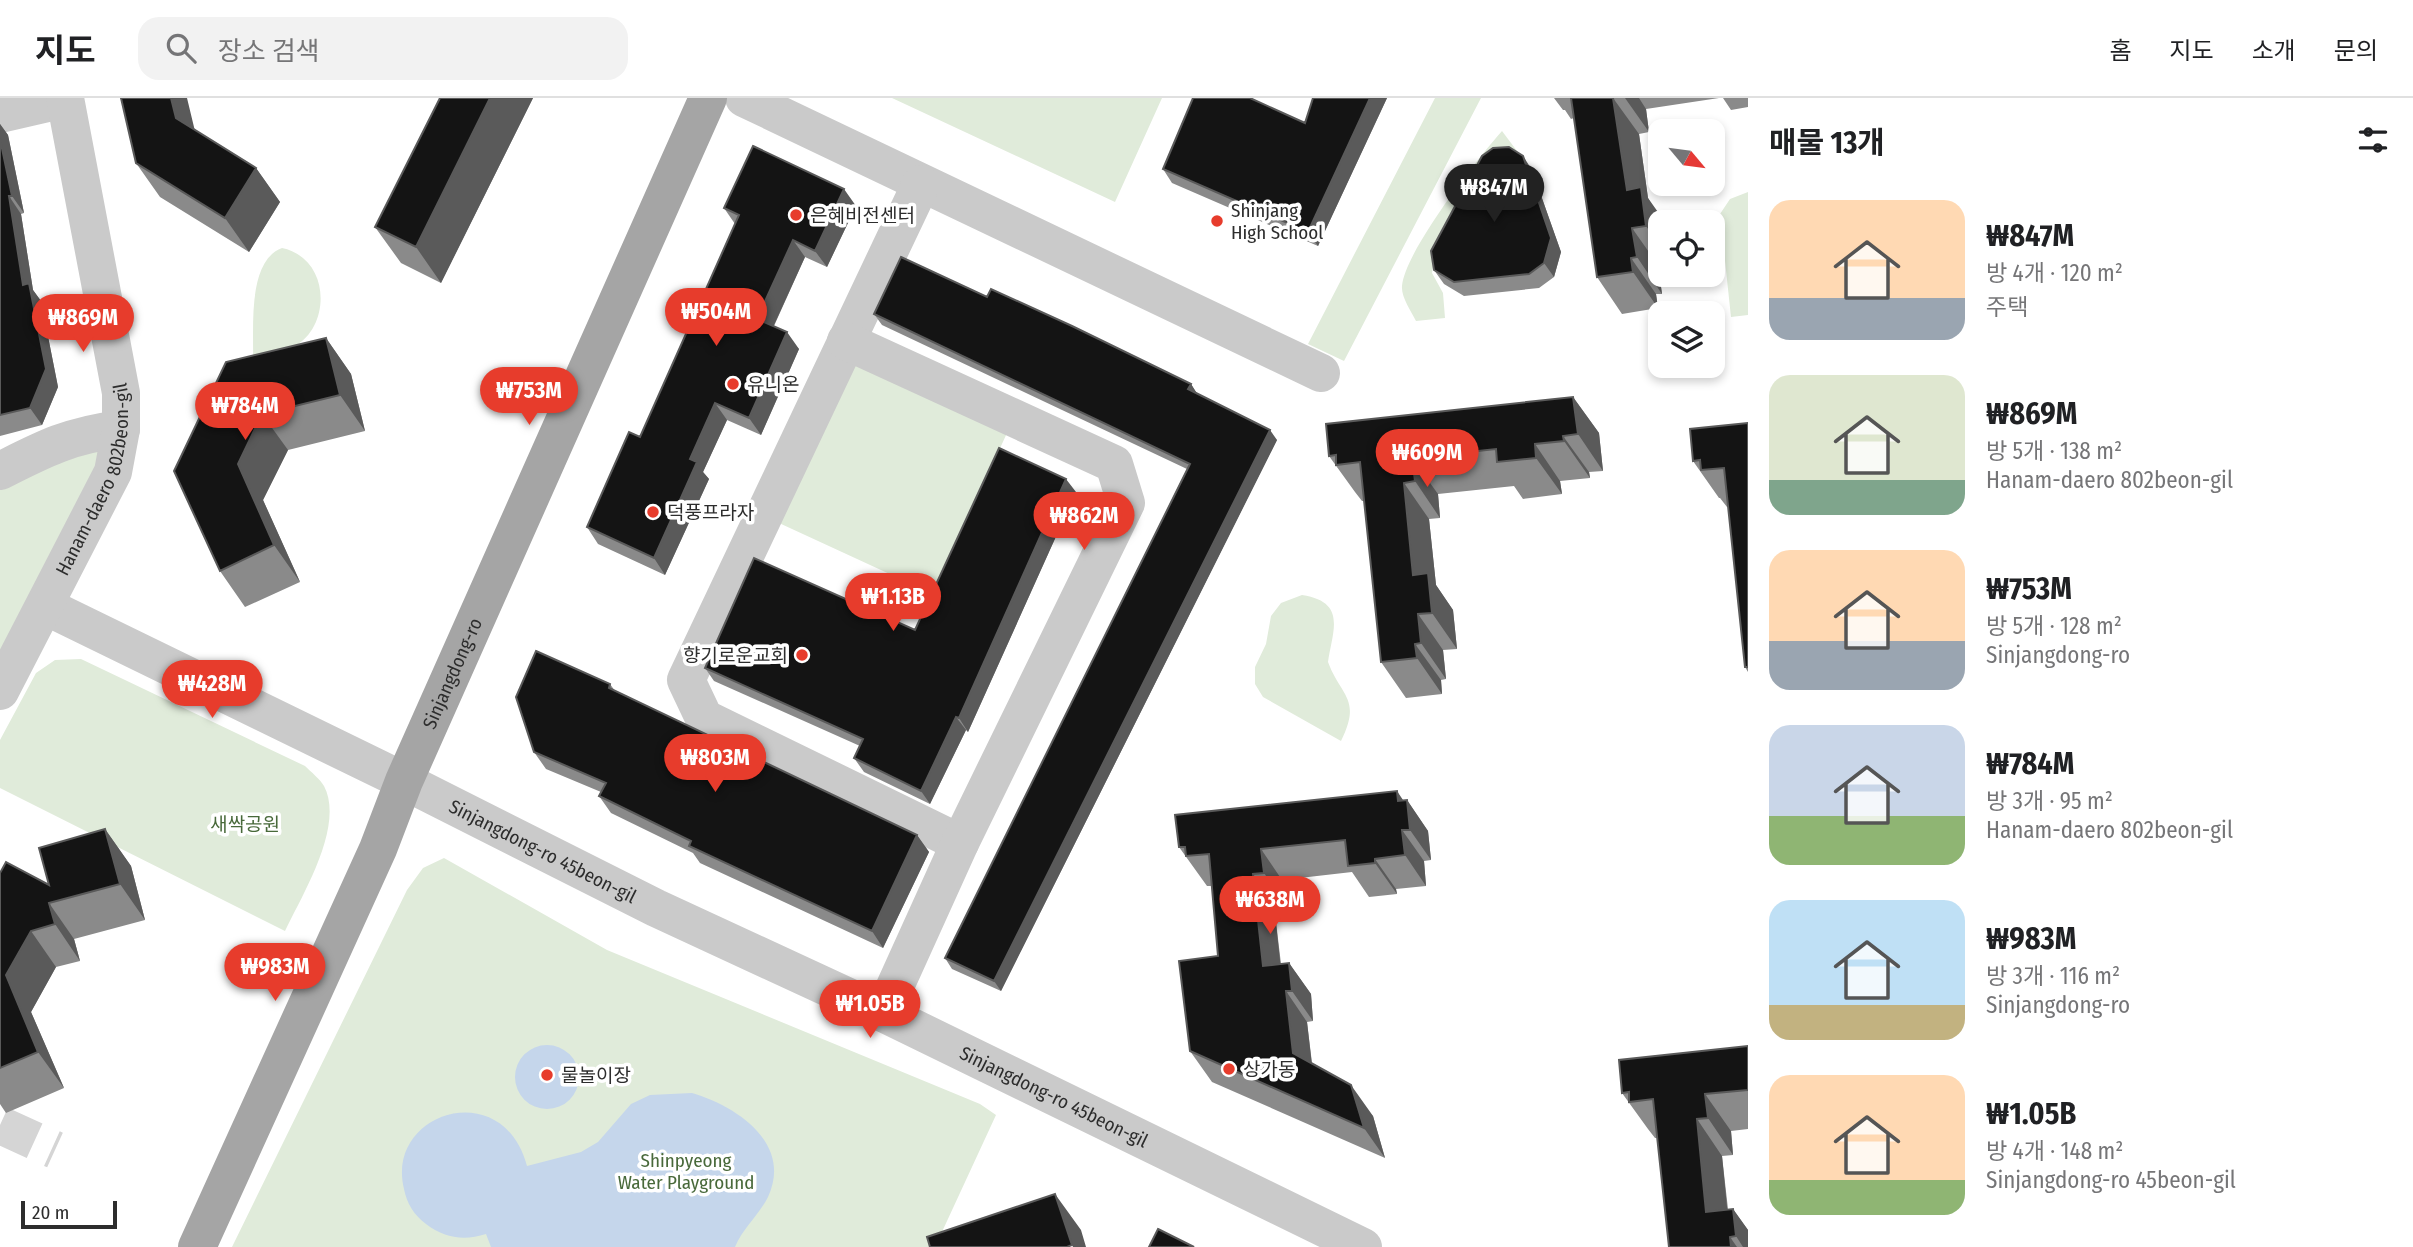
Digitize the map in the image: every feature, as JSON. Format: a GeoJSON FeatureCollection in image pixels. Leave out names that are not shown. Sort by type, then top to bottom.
{"type":"FeatureCollection","features":[{"type":"Feature","properties":{"kind":"main road","name":"Sinjangdong-ro"},"geometry":{"type":"LineString","coordinates":[[197,1247],[377,849],[404,781],[708,98]]}},
{"type":"Feature","properties":{"kind":"street"},"geometry":{"type":"LineString","coordinates":[[0,114],[65,98]]}},
{"type":"Feature","properties":{"kind":"street","name":"Hanam-daero 802beon-gil"},"geometry":{"type":"LineString","coordinates":[[0,691],[113,471],[121,429],[121,393],[65,98]]}},
{"type":"Feature","properties":{"kind":"street"},"geometry":{"type":"LineString","coordinates":[[744,98],[1321,373]]}},
{"type":"Feature","properties":{"kind":"street"},"geometry":{"type":"LineString","coordinates":[[921,184],[686,680],[704,718],[960,843]]}},
{"type":"Feature","properties":{"kind":"street"},"geometry":{"type":"LineString","coordinates":[[846,341],[1114,464],[1126,503],[960,843],[883,1013]]}},
{"type":"Feature","properties":{"kind":"street"},"geometry":{"type":"LineString","coordinates":[[0,471],[57,442],[82,434],[121,429]]}},
{"type":"Feature","properties":{"kind":"street"},"geometry":{"type":"LineString","coordinates":[[45,606],[404,781]]}},
{"type":"Feature","properties":{"kind":"street","name":"Sinjangdong-ro 45beon-gil"},"geometry":{"type":"LineString","coordinates":[[404,781],[656,908],[883,1013],[1363,1247]]}},
{"type":"Feature","properties":{"kind":"green space"},"geometry":{"type":"Polygon","coordinates":[[[892,98],[1162,98],[1115,202],[892,98]]]}},
{"type":"Feature","properties":{"kind":"green space"},"geometry":{"type":"Polygon","coordinates":[[[1435,98],[1481,98],[1344,361],[1308,344],[1435,98]]]}},
{"type":"Feature","properties":{"kind":"green space"},"geometry":{"type":"Polygon","coordinates":[[[1502,131],[1517,151],[1499,156],[1434,261],[1432,273],[1443,293],[1445,318],[1416,321],[1402,290],[1406,270],[1428,229],[1502,131]]]}},
{"type":"Feature","properties":{"kind":"green space"},"geometry":{"type":"Polygon","coordinates":[[[1748,192],[1748,315],[1731,317],[1725,261],[1725,210],[1723,210],[1730,199],[1748,192]]]}},
{"type":"Feature","properties":{"kind":"green space"},"geometry":{"type":"Polygon","coordinates":[[[282,248],[298,254],[309,265],[317,278],[320,308],[307,336],[295,346],[253,360],[253,314],[258,281],[263,266],[271,255],[282,248]]]}},
{"type":"Feature","properties":{"kind":"green space"},"geometry":{"type":"Polygon","coordinates":[[[853,362],[1007,433],[933,594],[779,523],[853,362]]]}},
{"type":"Feature","properties":{"kind":"green space"},"geometry":{"type":"Polygon","coordinates":[[[121,429],[0,691],[0,471],[121,429]]]}},
{"type":"Feature","properties":{"kind":"green space"},"geometry":{"type":"Polygon","coordinates":[[[1302,595],[1326,604],[1334,620],[1328,662],[1350,706],[1347,727],[1341,741],[1263,697],[1255,684],[1255,667],[1266,644],[1271,616],[1281,603],[1302,595]]]}},
{"type":"Feature","properties":{"kind":"green space","name":"새싹공원"},"geometry":{"type":"Polygon","coordinates":[[[81,659],[305,766],[322,783],[329,802],[325,840],[319,860],[285,931],[0,788],[0,740],[36,673],[55,660],[81,659]]]}},
{"type":"Feature","properties":{"kind":"green space"},"geometry":{"type":"Polygon","coordinates":[[[444,858],[607,950],[980,1104],[996,1115],[935,1247],[232,1247],[407,890],[423,868],[444,858]]]}},
{"type":"Feature","properties":{"kind":"water","name":"물놀이장"},"geometry":{"type":"Polygon","coordinates":[[[547,1045],[565,1051],[573,1059],[579,1077],[573,1095],[565,1103],[547,1109],[529,1103],[521,1095],[515,1077],[521,1059],[529,1051],[547,1045]]]}},
{"type":"Feature","properties":{"kind":"water","name":"Shinpyeong Water Playground"},"geometry":{"type":"Polygon","coordinates":[[[692,1093],[742,1117],[767,1144],[773,1160],[774,1178],[768,1197],[735,1247],[491,1247],[486,1234],[454,1237],[433,1229],[418,1217],[407,1200],[403,1162],[412,1140],[428,1124],[449,1114],[473,1113],[495,1120],[514,1138],[527,1166],[581,1152],[598,1142],[631,1104],[650,1095],[692,1093]]]}},
{"type":"Feature","properties":{"kind":"building"},"geometry":{"type":"Polygon","coordinates":[[[121,98],[171,98],[176,118],[256,168],[225,218],[136,163],[121,98]]]}},
{"type":"Feature","properties":{"kind":"building"},"geometry":{"type":"Polygon","coordinates":[[[440,98],[490,98],[416,247],[375,227],[440,98]]]}},
{"type":"Feature","properties":{"kind":"building"},"geometry":{"type":"Polygon","coordinates":[[[1193,98],[1250,98],[1305,123],[1313,98],[1370,98],[1308,232],[1163,169],[1193,98]]]}},
{"type":"Feature","properties":{"kind":"building"},"geometry":{"type":"Polygon","coordinates":[[[1571,98],[1613,98],[1627,190],[1641,187],[1646,226],[1632,228],[1637,257],[1631,258],[1633,272],[1597,277],[1571,98]]]}},
{"type":"Feature","properties":{"kind":"building"},"geometry":{"type":"Polygon","coordinates":[[[0,139],[12,196],[9,196],[23,285],[29,283],[46,369],[30,408],[0,415],[0,139]]]}},
{"type":"Feature","properties":{"kind":"building"},"geometry":{"type":"Polygon","coordinates":[[[753,146],[844,189],[815,251],[793,240],[757,319],[787,332],[749,418],[715,403],[690,459],[697,462],[654,558],[587,527],[629,432],[640,437],[739,215],[724,208],[753,146]]]}},
{"type":"Feature","properties":{"kind":"building"},"geometry":{"type":"Polygon","coordinates":[[[1509,147],[1523,156],[1551,238],[1544,263],[1529,274],[1454,282],[1434,270],[1431,251],[1482,156],[1493,148],[1509,147]]]}},
{"type":"Feature","properties":{"kind":"building"},"geometry":{"type":"Polygon","coordinates":[[[901,257],[987,297],[991,289],[1072,326],[1191,384],[1188,389],[1270,430],[994,981],[945,958],[1190,464],[874,314],[901,257]]]}},
{"type":"Feature","properties":{"kind":"building"},"geometry":{"type":"Polygon","coordinates":[[[326,338],[340,395],[262,414],[238,464],[274,545],[220,571],[174,471],[226,362],[326,338]]]}},
{"type":"Feature","properties":{"kind":"building"},"geometry":{"type":"Polygon","coordinates":[[[1573,397],[1578,434],[1563,436],[1564,441],[1535,444],[1536,458],[1497,462],[1496,449],[1412,458],[1415,481],[1404,483],[1413,575],[1428,573],[1432,613],[1418,614],[1421,643],[1415,644],[1417,658],[1381,662],[1360,462],[1336,465],[1336,455],[1329,456],[1326,424],[1573,397]]]}},
{"type":"Feature","properties":{"kind":"building"},"geometry":{"type":"Polygon","coordinates":[[[1748,423],[1748,667],[1745,667],[1724,468],[1701,470],[1700,460],[1693,461],[1690,429],[1748,423]]]}},
{"type":"Feature","properties":{"kind":"building"},"geometry":{"type":"Polygon","coordinates":[[[999,448],[1066,479],[959,718],[956,717],[921,791],[854,758],[863,739],[705,668],[754,558],[915,630],[999,448]]]}},
{"type":"Feature","properties":{"kind":"building"},"geometry":{"type":"Polygon","coordinates":[[[536,651],[610,684],[609,688],[917,835],[872,931],[689,846],[691,841],[599,796],[606,783],[534,752],[516,697],[536,651]]]}},
{"type":"Feature","properties":{"kind":"building"},"geometry":{"type":"Polygon","coordinates":[[[1397,791],[1398,801],[1407,800],[1410,830],[1402,830],[1405,855],[1375,859],[1375,863],[1348,866],[1345,840],[1261,849],[1264,873],[1253,874],[1263,966],[1289,963],[1292,991],[1286,991],[1293,1053],[1351,1085],[1364,1128],[1190,1051],[1179,961],[1218,956],[1209,854],[1186,856],[1185,847],[1179,847],[1175,815],[1397,791]]]}},
{"type":"Feature","properties":{"kind":"building"},"geometry":{"type":"Polygon","coordinates":[[[105,829],[120,884],[49,903],[55,924],[31,931],[6,975],[38,1052],[0,1068],[0,873],[6,862],[49,885],[39,848],[105,829]]]}},
{"type":"Feature","properties":{"kind":"building"},"geometry":{"type":"Polygon","coordinates":[[[1748,1046],[1748,1090],[1705,1094],[1708,1118],[1697,1119],[1706,1212],[1733,1209],[1736,1236],[1730,1237],[1731,1247],[1669,1247],[1653,1099],[1629,1102],[1629,1092],[1622,1093],[1619,1060],[1748,1046]]]}},
{"type":"Feature","properties":{"kind":"building"},"geometry":{"type":"Polygon","coordinates":[[[1055,1194],[1072,1245],[930,1247],[927,1237],[1055,1194]]]}},
{"type":"Feature","properties":{"kind":"building"},"geometry":{"type":"Polygon","coordinates":[[[1158,1229],[1194,1247],[1149,1247],[1158,1229]]]}},
{"type":"Feature","properties":{"kind":"tunnel"},"geometry":{"type":"LineString","coordinates":[[0,1125],[55,1150]]}},
{"type":"Feature","properties":{"kind":"place","name":"은혜비전센터"},"geometry":{"type":"Point","coordinates":[796,215]}},
{"type":"Feature","properties":{"kind":"place","name":"Shinjang High School"},"geometry":{"type":"Point","coordinates":[1217,221]}},
{"type":"Feature","properties":{"kind":"place","name":"유니온"},"geometry":{"type":"Point","coordinates":[733,384]}},
{"type":"Feature","properties":{"kind":"place","name":"덕풍프라자"},"geometry":{"type":"Point","coordinates":[653,512]}},
{"type":"Feature","properties":{"kind":"place","name":"향기로운교회"},"geometry":{"type":"Point","coordinates":[802,655]}},
{"type":"Feature","properties":{"kind":"place","name":"상가동"},"geometry":{"type":"Point","coordinates":[1229,1069]}},
{"type":"Feature","properties":{"kind":"place","name":"물놀이장"},"geometry":{"type":"Point","coordinates":[547,1075]}}]}
